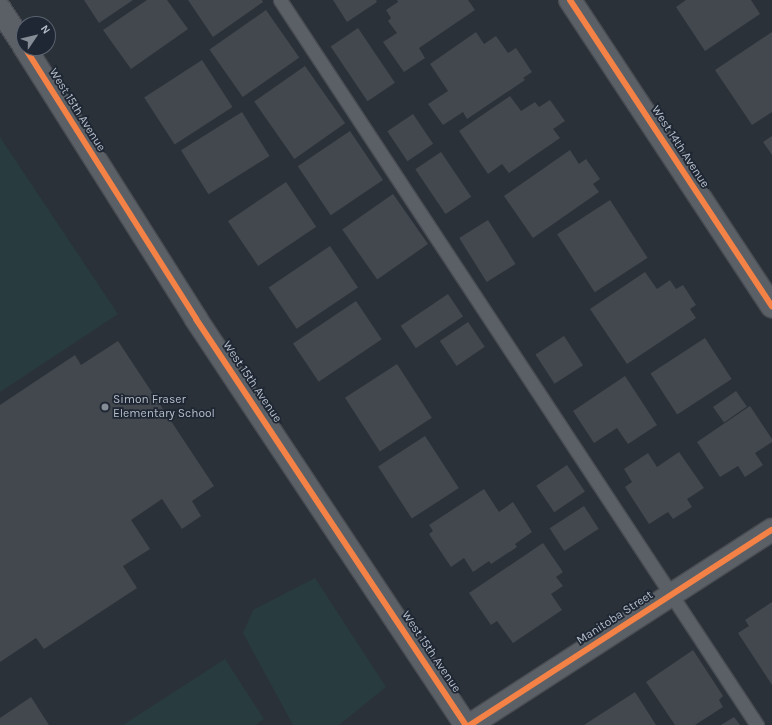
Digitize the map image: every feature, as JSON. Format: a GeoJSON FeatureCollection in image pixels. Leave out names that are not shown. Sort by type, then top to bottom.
{"type":"FeatureCollection","features":[{"type":"Feature","properties":{"kind":"street","name":"West 14th Avenue"},"geometry":{"type":"LineString","coordinates":[[570,0],[772,306]]}},
{"type":"Feature","properties":{"kind":"street","name":"West 15th Avenue"},"geometry":{"type":"LineString","coordinates":[[0,8],[16,34]]}},
{"type":"Feature","properties":{"kind":"street","name":"West 15th Avenue"},"geometry":{"type":"LineString","coordinates":[[30,56],[196,319],[466,725]]}},
{"type":"Feature","properties":{"kind":"street","name":"Manitoba Street"},"geometry":{"type":"LineString","coordinates":[[470,725],[772,530]]}},
{"type":"Feature","properties":{"kind":"lane"},"geometry":{"type":"LineString","coordinates":[[280,0],[758,725]]}},
{"type":"Feature","properties":{"kind":"shaded area"},"geometry":{"type":"Polygon","coordinates":[[[0,137],[118,314],[0,392],[0,137]]]}},
{"type":"Feature","properties":{"kind":"shaded area"},"geometry":{"type":"Polygon","coordinates":[[[315,578],[386,687],[339,725],[293,725],[243,633],[253,610],[315,578]]]}},
{"type":"Feature","properties":{"kind":"shaded area"},"geometry":{"type":"Polygon","coordinates":[[[225,659],[264,719],[256,725],[123,725],[225,659]]]}},
{"type":"Feature","properties":{"kind":"building"},"geometry":{"type":"Polygon","coordinates":[[[84,0],[133,0],[99,23],[84,0]]]}},
{"type":"Feature","properties":{"kind":"building"},"geometry":{"type":"Polygon","coordinates":[[[147,0],[167,0],[188,29],[131,69],[103,30],[147,0]]]}},
{"type":"Feature","properties":{"kind":"building"},"geometry":{"type":"Polygon","coordinates":[[[188,0],[262,0],[263,2],[213,37],[188,0]]]}},
{"type":"Feature","properties":{"kind":"building"},"geometry":{"type":"Polygon","coordinates":[[[333,0],[376,0],[377,2],[347,22],[333,0]]]}},
{"type":"Feature","properties":{"kind":"building"},"geometry":{"type":"Polygon","coordinates":[[[397,0],[468,0],[475,10],[419,48],[425,58],[404,72],[383,42],[397,33],[388,21],[391,18],[386,10],[398,2],[397,0]]]}},
{"type":"Feature","properties":{"kind":"building"},"geometry":{"type":"Polygon","coordinates":[[[686,0],[751,0],[760,14],[705,51],[676,7],[686,0]]]}},
{"type":"Feature","properties":{"kind":"building"},"geometry":{"type":"Polygon","coordinates":[[[266,10],[299,58],[243,97],[209,50],[266,10]]]}},
{"type":"Feature","properties":{"kind":"building"},"geometry":{"type":"Polygon","coordinates":[[[358,28],[395,83],[368,101],[331,46],[358,28]]]}},
{"type":"Feature","properties":{"kind":"building"},"geometry":{"type":"Polygon","coordinates":[[[476,32],[484,44],[496,36],[508,53],[516,48],[532,72],[523,78],[525,80],[467,119],[463,112],[443,125],[428,104],[448,91],[430,64],[476,32]]]}},
{"type":"Feature","properties":{"kind":"building"},"geometry":{"type":"Polygon","coordinates":[[[772,32],[772,112],[752,125],[715,70],[772,32]]]}},
{"type":"Feature","properties":{"kind":"building"},"geometry":{"type":"Polygon","coordinates":[[[202,60],[232,107],[175,145],[144,98],[202,60]]]}},
{"type":"Feature","properties":{"kind":"building"},"geometry":{"type":"Polygon","coordinates":[[[305,66],[345,123],[294,159],[254,102],[305,66]]]}},
{"type":"Feature","properties":{"kind":"building"},"geometry":{"type":"Polygon","coordinates":[[[510,96],[521,111],[535,102],[539,107],[550,100],[565,121],[553,129],[560,138],[509,173],[502,164],[488,174],[459,131],[510,96]]]}},
{"type":"Feature","properties":{"kind":"building"},"geometry":{"type":"Polygon","coordinates":[[[242,112],[270,156],[208,194],[181,150],[242,112]]]}},
{"type":"Feature","properties":{"kind":"building"},"geometry":{"type":"Polygon","coordinates":[[[413,114],[433,144],[407,161],[387,131],[413,114]]]}},
{"type":"Feature","properties":{"kind":"building"},"geometry":{"type":"Polygon","coordinates":[[[350,131],[383,180],[331,215],[298,166],[350,131]]]}},
{"type":"Feature","properties":{"kind":"building"},"geometry":{"type":"Polygon","coordinates":[[[772,136],[772,155],[763,142],[772,136]]]}},
{"type":"Feature","properties":{"kind":"building"},"geometry":{"type":"Polygon","coordinates":[[[570,150],[579,164],[586,159],[600,179],[593,184],[599,192],[533,238],[504,196],[570,150]]]}},
{"type":"Feature","properties":{"kind":"building"},"geometry":{"type":"Polygon","coordinates":[[[441,152],[471,197],[445,214],[415,169],[441,152]]]}},
{"type":"Feature","properties":{"kind":"building"},"geometry":{"type":"Polygon","coordinates":[[[286,182],[316,227],[258,266],[228,221],[286,182]]]}},
{"type":"Feature","properties":{"kind":"building"},"geometry":{"type":"Polygon","coordinates":[[[393,194],[428,244],[377,280],[342,230],[393,194]]]}},
{"type":"Feature","properties":{"kind":"building"},"geometry":{"type":"Polygon","coordinates":[[[610,200],[648,258],[595,292],[557,234],[610,200]]]}},
{"type":"Feature","properties":{"kind":"building"},"geometry":{"type":"Polygon","coordinates":[[[488,220],[516,264],[487,282],[459,238],[488,220]]]}},
{"type":"Feature","properties":{"kind":"building"},"geometry":{"type":"Polygon","coordinates":[[[330,246],[358,287],[297,329],[269,287],[330,246]]]}},
{"type":"Feature","properties":{"kind":"building"},"geometry":{"type":"Polygon","coordinates":[[[645,272],[657,289],[670,280],[676,289],[683,285],[696,305],[690,309],[696,318],[627,364],[590,309],[645,272]]]}},
{"type":"Feature","properties":{"kind":"building"},"geometry":{"type":"Polygon","coordinates":[[[448,294],[463,316],[416,348],[401,326],[448,294]]]}},
{"type":"Feature","properties":{"kind":"building"},"geometry":{"type":"Polygon","coordinates":[[[356,301],[382,339],[319,382],[293,343],[356,301]]]}},
{"type":"Feature","properties":{"kind":"building"},"geometry":{"type":"Polygon","coordinates":[[[468,322],[485,347],[457,366],[440,341],[468,322]]]}},
{"type":"Feature","properties":{"kind":"building"},"geometry":{"type":"Polygon","coordinates":[[[564,336],[583,365],[555,384],[535,355],[564,336]]]}},
{"type":"Feature","properties":{"kind":"building"},"geometry":{"type":"Polygon","coordinates":[[[705,338],[732,379],[677,414],[650,373],[705,338]]]}},
{"type":"Feature","properties":{"kind":"building"},"geometry":{"type":"Polygon","coordinates":[[[118,341],[214,486],[192,501],[201,516],[182,529],[162,499],[131,520],[150,549],[123,566],[137,588],[44,649],[36,638],[0,662],[0,405],[75,355],[81,365],[118,341]]]}},
{"type":"Feature","properties":{"kind":"building"},"geometry":{"type":"Polygon","coordinates":[[[397,364],[432,418],[380,451],[345,398],[397,364]]]}},
{"type":"Feature","properties":{"kind":"building"},"geometry":{"type":"Polygon","coordinates":[[[625,376],[657,425],[628,444],[617,428],[594,443],[573,411],[625,376]]]}},
{"type":"Feature","properties":{"kind":"building"},"geometry":{"type":"Polygon","coordinates":[[[736,391],[747,407],[724,423],[713,407],[736,391]]]}},
{"type":"Feature","properties":{"kind":"building"},"geometry":{"type":"Polygon","coordinates":[[[750,406],[772,439],[772,442],[755,453],[763,465],[745,477],[738,466],[720,477],[697,442],[750,406]]]}},
{"type":"Feature","properties":{"kind":"building"},"geometry":{"type":"Polygon","coordinates":[[[425,436],[459,488],[412,518],[378,466],[425,436]]]}},
{"type":"Feature","properties":{"kind":"building"},"geometry":{"type":"Polygon","coordinates":[[[679,452],[704,488],[687,499],[692,507],[673,519],[668,512],[649,524],[625,487],[632,482],[624,469],[648,453],[657,467],[679,452]]]}},
{"type":"Feature","properties":{"kind":"building"},"geometry":{"type":"Polygon","coordinates":[[[567,465],[585,492],[554,512],[536,486],[567,465]]]}},
{"type":"Feature","properties":{"kind":"building"},"geometry":{"type":"Polygon","coordinates":[[[484,489],[499,512],[513,502],[532,532],[515,544],[517,547],[491,564],[489,561],[473,572],[464,558],[451,567],[429,534],[433,531],[429,525],[484,489]]]}},
{"type":"Feature","properties":{"kind":"building"},"geometry":{"type":"Polygon","coordinates":[[[584,506],[599,529],[564,551],[550,528],[584,506]]]}},
{"type":"Feature","properties":{"kind":"building"},"geometry":{"type":"Polygon","coordinates":[[[543,543],[563,572],[556,577],[563,586],[551,594],[562,610],[513,643],[497,621],[491,625],[469,593],[543,543]]]}},
{"type":"Feature","properties":{"kind":"building"},"geometry":{"type":"Polygon","coordinates":[[[772,602],[772,685],[738,633],[749,626],[745,620],[772,602]]]}},
{"type":"Feature","properties":{"kind":"building"},"geometry":{"type":"Polygon","coordinates":[[[693,650],[723,696],[719,700],[723,707],[695,725],[675,725],[646,682],[693,650]]]}},
{"type":"Feature","properties":{"kind":"building"},"geometry":{"type":"Polygon","coordinates":[[[635,692],[656,725],[584,725],[635,692]]]}},
{"type":"Feature","properties":{"kind":"building"},"geometry":{"type":"Polygon","coordinates":[[[31,697],[49,725],[0,725],[0,718],[31,697]]]}},
{"type":"Feature","properties":{"kind":"building"},"geometry":{"type":"Polygon","coordinates":[[[734,717],[740,725],[721,725],[734,717]]]}},
{"type":"Feature","properties":{"kind":"cycle path"},"geometry":{"type":"LineString","coordinates":[[570,0],[772,306]]}},
{"type":"Feature","properties":{"kind":"cycle path"},"geometry":{"type":"LineString","coordinates":[[30,56],[196,319],[466,725]]}},
{"type":"Feature","properties":{"kind":"cycle path"},"geometry":{"type":"LineString","coordinates":[[470,725],[772,530]]}},
{"type":"Feature","properties":{"kind":"place","name":"Simon Fraser Elementary School"},"geometry":{"type":"Point","coordinates":[105,407]}}]}
